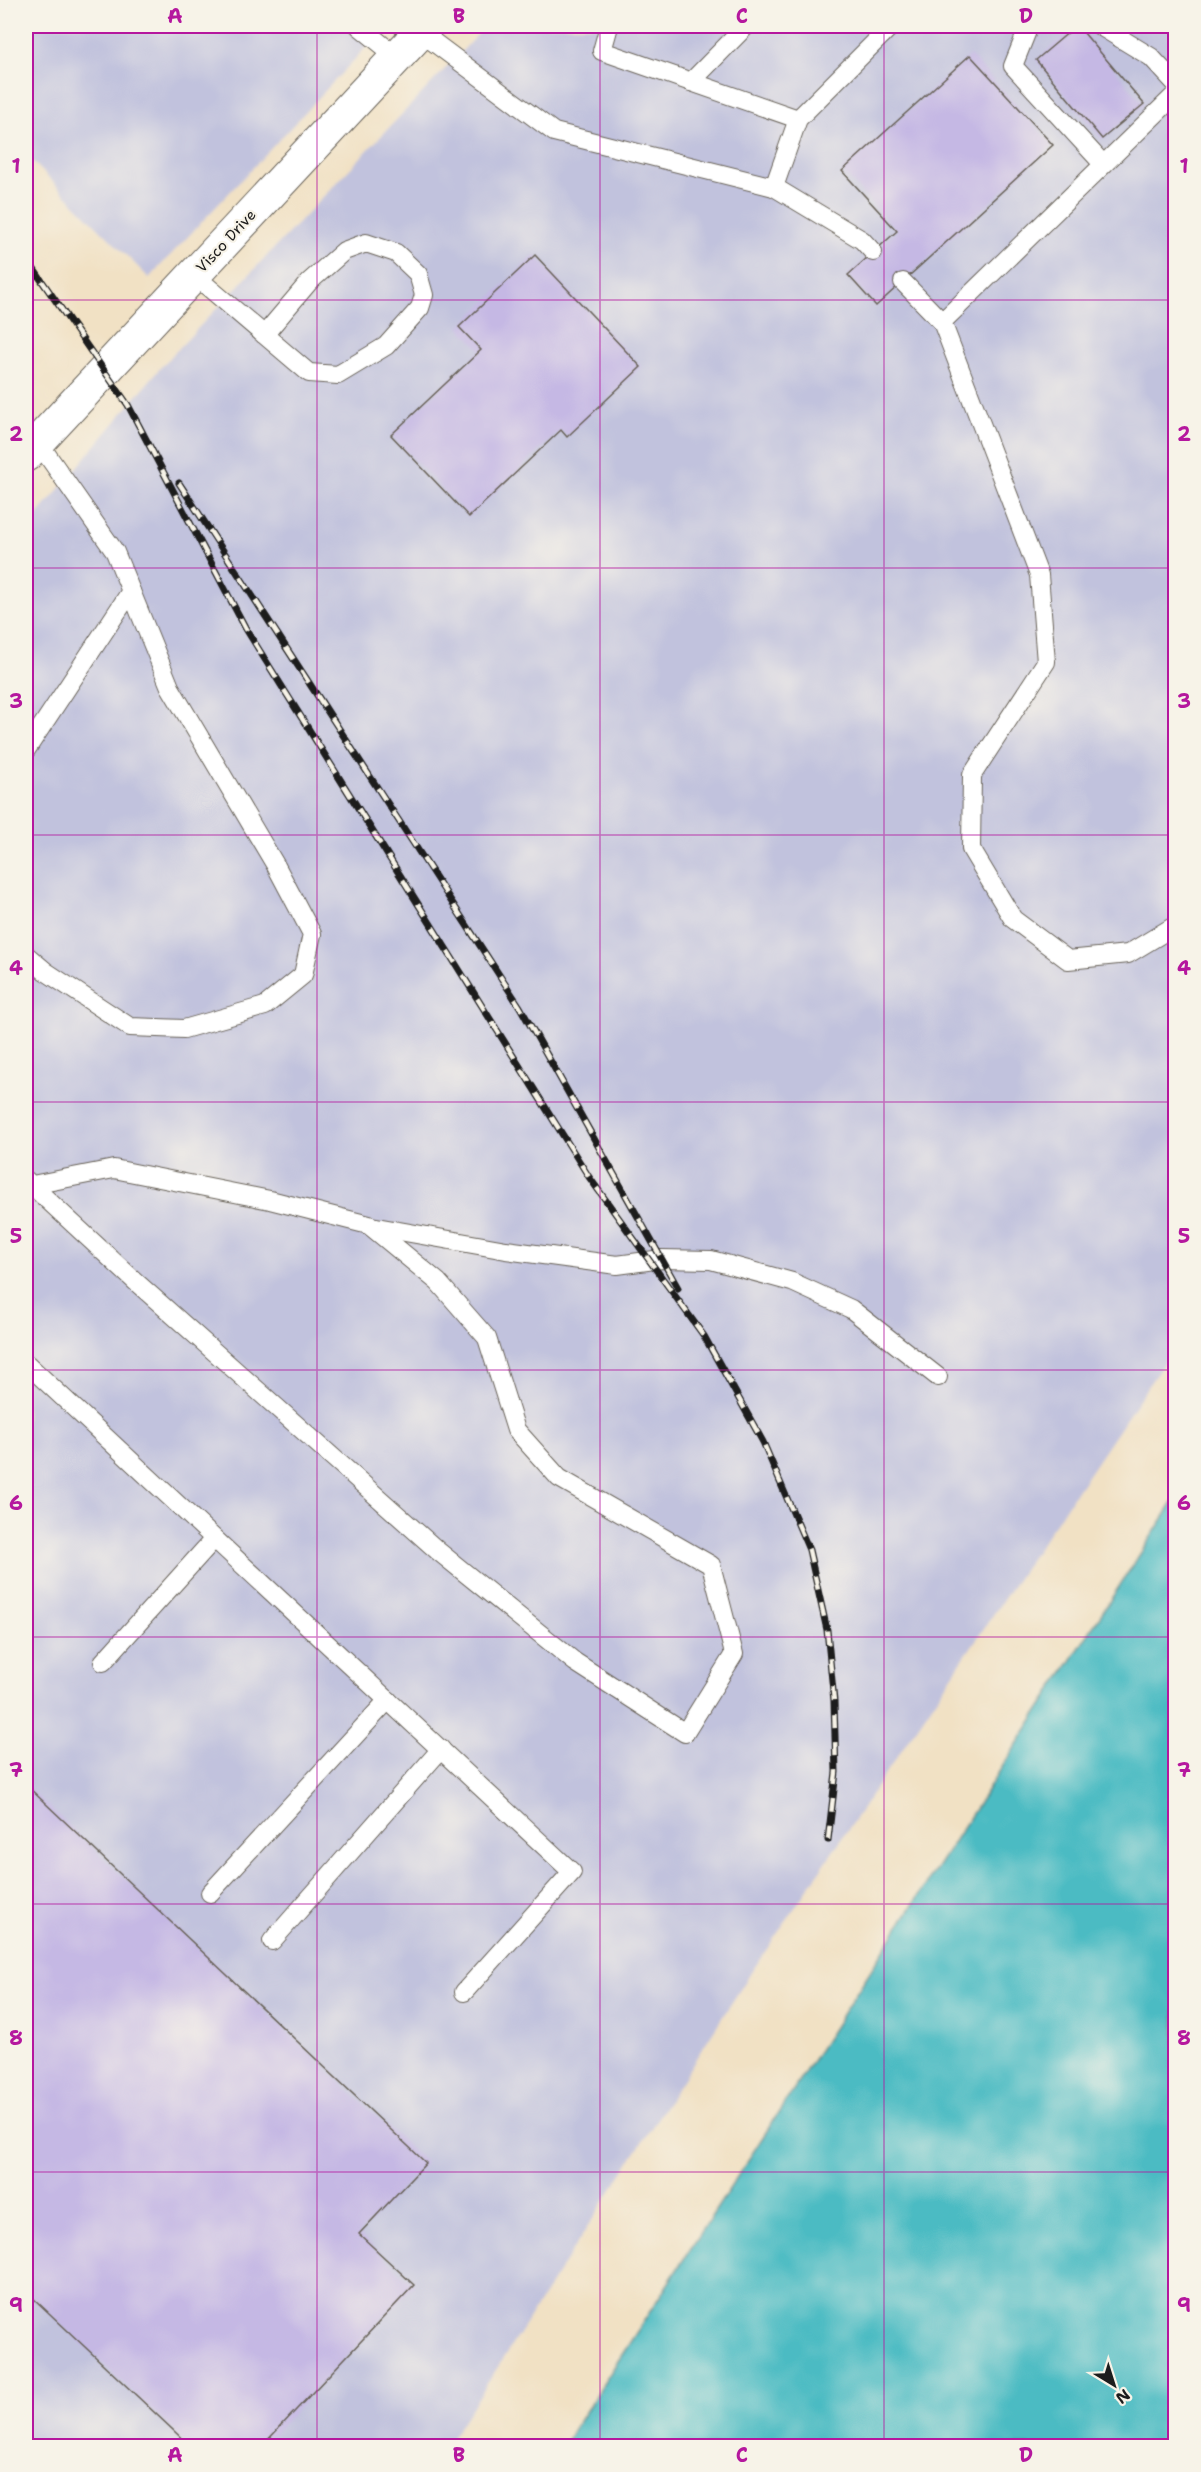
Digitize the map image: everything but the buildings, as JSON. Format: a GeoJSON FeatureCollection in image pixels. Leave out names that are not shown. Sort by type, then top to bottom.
{"type":"FeatureCollection","features":[{"type":"Feature","properties":{"kind":"street","name":"Visco Drive"},"geometry":{"type":"LineString","coordinates":[[32,448],[423,29]]}},
{"type":"Feature","properties":{"kind":"lane"},"geometry":{"type":"LineString","coordinates":[[359,26],[397,57]]}},
{"type":"Feature","properties":{"kind":"lane"},"geometry":{"type":"LineString","coordinates":[[609,26],[602,51],[798,119]]}},
{"type":"Feature","properties":{"kind":"lane"},"geometry":{"type":"LineString","coordinates":[[691,82],[746,26]]}},
{"type":"Feature","properties":{"kind":"lane"},"geometry":{"type":"LineString","coordinates":[[774,188],[798,119],[891,26]]}},
{"type":"Feature","properties":{"kind":"lane"},"geometry":{"type":"LineString","coordinates":[[1029,26],[1013,66],[1104,164]]}},
{"type":"Feature","properties":{"kind":"lane"},"geometry":{"type":"LineString","coordinates":[[1100,26],[1151,57],[1176,84]]}},
{"type":"Feature","properties":{"kind":"lane"},"geometry":{"type":"LineString","coordinates":[[423,29],[554,132],[774,188],[862,240],[873,252]]}},
{"type":"Feature","properties":{"kind":"lane"},"geometry":{"type":"LineString","coordinates":[[942,322],[1176,94]]}},
{"type":"Feature","properties":{"kind":"lane"},"geometry":{"type":"LineString","coordinates":[[194,274],[309,373],[338,375],[386,345],[420,308],[424,295],[418,274],[396,253],[366,243],[344,251],[309,282],[264,334]]}},
{"type":"Feature","properties":{"kind":"lane"},"geometry":{"type":"LineString","coordinates":[[903,282],[942,322],[1039,575],[1046,662],[972,775],[971,849],[1013,919],[1068,960],[1128,954],[1176,925]]}},
{"type":"Feature","properties":{"kind":"lane"},"geometry":{"type":"LineString","coordinates":[[26,954],[45,971],[130,1027],[184,1029],[265,1005],[303,975],[312,934],[276,866],[170,687],[115,552],[32,448]]}},
{"type":"Feature","properties":{"kind":"lane"},"geometry":{"type":"LineString","coordinates":[[26,750],[131,591]]}},
{"type":"Feature","properties":{"kind":"lane"},"geometry":{"type":"LineString","coordinates":[[29,1183],[114,1169],[270,1200],[369,1225],[506,1250],[617,1265],[662,1259],[711,1260],[792,1282],[851,1309],[938,1377]]}},
{"type":"Feature","properties":{"kind":"lane"},"geometry":{"type":"LineString","coordinates":[[29,1183],[153,1298],[438,1551],[575,1662],[685,1733],[734,1654],[711,1565],[559,1478],[516,1430],[488,1338],[438,1282],[369,1225]]}},
{"type":"Feature","properties":{"kind":"lane"},"geometry":{"type":"LineString","coordinates":[[26,1363],[572,1872],[464,1992]]}},
{"type":"Feature","properties":{"kind":"lane"},"geometry":{"type":"LineString","coordinates":[[103,1662],[214,1539]]}},
{"type":"Feature","properties":{"kind":"lane"},"geometry":{"type":"LineString","coordinates":[[210,1893],[388,1700]]}},
{"type":"Feature","properties":{"kind":"lane"},"geometry":{"type":"LineString","coordinates":[[272,1941],[441,1749]]}},
{"type":"Feature","properties":{"kind":"shaded area"},"geometry":{"type":"Polygon","coordinates":[[[26,26],[386,26],[149,278],[26,155],[26,26]]]}},
{"type":"Feature","properties":{"kind":"shaded area"},"geometry":{"type":"Polygon","coordinates":[[[486,26],[1175,26],[1175,1346],[752,1971],[447,2446],[26,2446],[26,529],[161,367],[486,26]]]}},
{"type":"Feature","properties":{"kind":"water"},"geometry":{"type":"Polygon","coordinates":[[[1175,1500],[1175,2446],[563,2446],[1175,1500]]]}},
{"type":"Feature","properties":{"kind":"railway"},"geometry":{"type":"LineString","coordinates":[[26,258],[128,405],[246,629],[589,1177],[704,1336],[763,1442],[809,1550],[827,1630],[834,1701],[836,1772],[828,1840]]}},
{"type":"Feature","properties":{"kind":"railway"},"geometry":{"type":"LineString","coordinates":[[179,483],[520,1007],[678,1288]]}}]}
